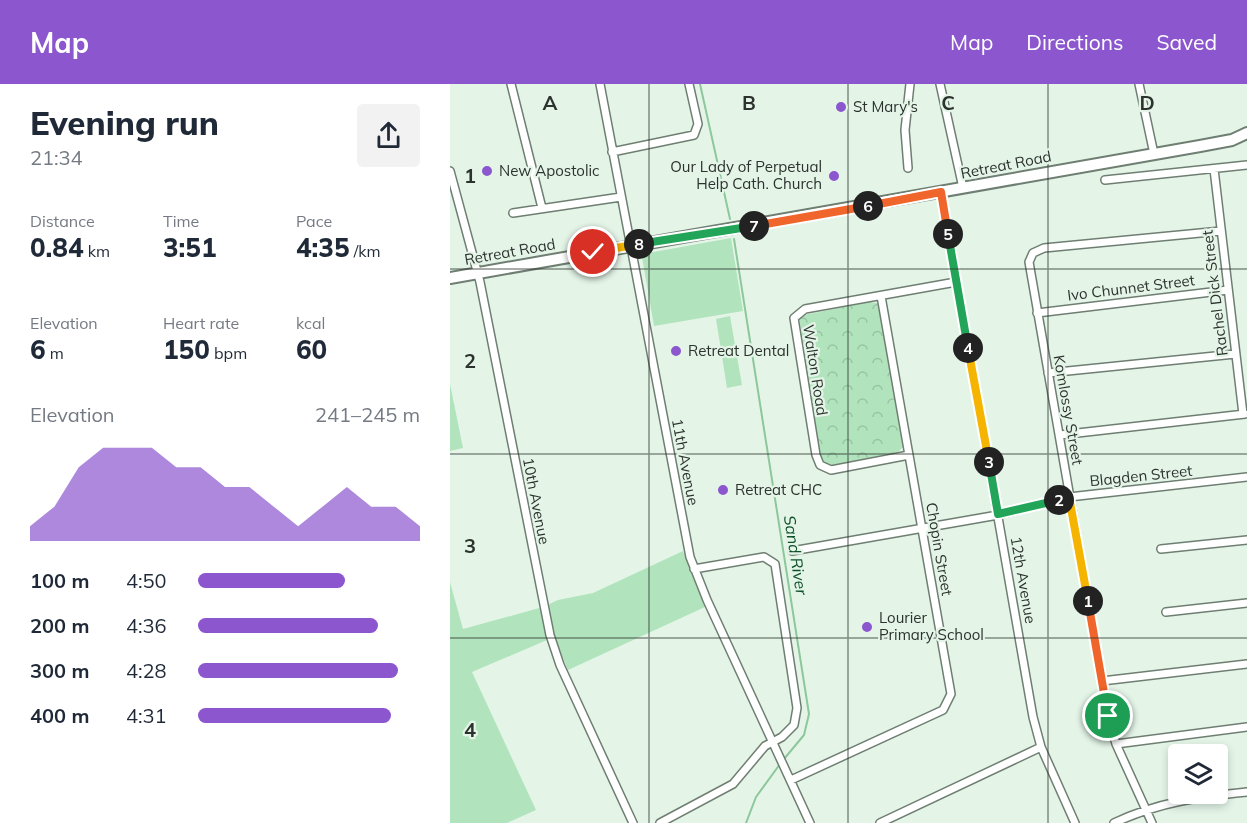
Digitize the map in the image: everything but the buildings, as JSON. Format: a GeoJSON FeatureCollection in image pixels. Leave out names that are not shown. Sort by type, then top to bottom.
{"type":"FeatureCollection","features":[{"type":"Feature","properties":{"kind":"main road","name":"Retreat Road"},"geometry":{"type":"LineString","coordinates":[[450,278],[1226,141],[1247,133]]}},
{"type":"Feature","properties":{"kind":"street"},"geometry":{"type":"LineString","coordinates":[[511,84],[542,208]]}},
{"type":"Feature","properties":{"kind":"street","name":"11th Avenue"},"geometry":{"type":"LineString","coordinates":[[600,84],[687,546],[694,569],[810,823]]}},
{"type":"Feature","properties":{"kind":"street"},"geometry":{"type":"LineString","coordinates":[[612,152],[694,135],[698,127],[689,84]]}},
{"type":"Feature","properties":{"kind":"street"},"geometry":{"type":"LineString","coordinates":[[908,168],[905,130],[910,84]]}},
{"type":"Feature","properties":{"kind":"street"},"geometry":{"type":"LineString","coordinates":[[940,84],[963,188]]}},
{"type":"Feature","properties":{"kind":"street"},"geometry":{"type":"LineString","coordinates":[[1139,84],[1154,154]]}},
{"type":"Feature","properties":{"kind":"street"},"geometry":{"type":"LineString","coordinates":[[1105,180],[1247,165]]}},
{"type":"Feature","properties":{"kind":"street","name":"Rachel Dick Street"},"geometry":{"type":"LineString","coordinates":[[1214,169],[1235,354],[1245,414]]}},
{"type":"Feature","properties":{"kind":"street","name":"10th Avenue"},"geometry":{"type":"LineString","coordinates":[[450,171],[477,273],[550,635],[560,665],[633,823]]}},
{"type":"Feature","properties":{"kind":"street","name":"12th Avenue"},"geometry":{"type":"LineString","coordinates":[[941,192],[1033,717],[1041,747],[1075,823]]}},
{"type":"Feature","properties":{"kind":"street"},"geometry":{"type":"LineString","coordinates":[[513,213],[621,196]]}},
{"type":"Feature","properties":{"kind":"street","name":"Komlossy Street"},"geometry":{"type":"LineString","coordinates":[[1152,823],[1116,744],[1108,716],[1029,262],[1036,251],[1221,231]]}},
{"type":"Feature","properties":{"kind":"street","name":"Walton Road"},"geometry":{"type":"LineString","coordinates":[[909,455],[831,470],[820,465],[812,434],[794,318],[806,309],[956,282]]}},
{"type":"Feature","properties":{"kind":"street","name":"Ivo Chunnet Street"},"geometry":{"type":"LineString","coordinates":[[1037,313],[1228,290]]}},
{"type":"Feature","properties":{"kind":"street","name":"Chopin Street"},"geometry":{"type":"LineString","coordinates":[[791,780],[934,714],[949,702],[951,690],[881,296]]}},
{"type":"Feature","properties":{"kind":"street"},"geometry":{"type":"LineString","coordinates":[[1047,373],[1235,354]]}},
{"type":"Feature","properties":{"kind":"street"},"geometry":{"type":"LineString","coordinates":[[1060,435],[1245,414]]}},
{"type":"Feature","properties":{"kind":"street","name":"Blagden Street"},"geometry":{"type":"LineString","coordinates":[[792,551],[998,514],[1069,497],[1247,477]]}},
{"type":"Feature","properties":{"kind":"street"},"geometry":{"type":"LineString","coordinates":[[1161,549],[1247,540]]}},
{"type":"Feature","properties":{"kind":"street"},"geometry":{"type":"LineString","coordinates":[[660,823],[728,788],[762,749],[774,746],[794,725],[797,708],[775,564],[764,557],[694,569]]}},
{"type":"Feature","properties":{"kind":"street"},"geometry":{"type":"LineString","coordinates":[[1166,612],[1247,603]]}},
{"type":"Feature","properties":{"kind":"street"},"geometry":{"type":"LineString","coordinates":[[1102,681],[1247,664]]}},
{"type":"Feature","properties":{"kind":"street"},"geometry":{"type":"LineString","coordinates":[[1116,744],[1247,727]]}},
{"type":"Feature","properties":{"kind":"street"},"geometry":{"type":"LineString","coordinates":[[880,823],[897,820],[1041,747]]}},
{"type":"Feature","properties":{"kind":"street"},"geometry":{"type":"LineString","coordinates":[[1114,823],[1145,808],[1192,798],[1247,792]]}},
{"type":"Feature","properties":{"kind":"green space"},"geometry":{"type":"Polygon","coordinates":[[[731,238],[743,311],[654,326],[642,257],[648,253],[731,238]]]}},
{"type":"Feature","properties":{"kind":"green space"},"geometry":{"type":"Polygon","coordinates":[[[870,302],[877,303],[879,307],[903,447],[898,452],[828,466],[821,460],[799,316],[870,302]]]}},
{"type":"Feature","properties":{"kind":"green space"},"geometry":{"type":"Polygon","coordinates":[[[730,316],[742,385],[727,388],[716,319],[730,316]]]}},
{"type":"Feature","properties":{"kind":"green space"},"geometry":{"type":"Polygon","coordinates":[[[450,384],[463,448],[450,451],[450,384]]]}},
{"type":"Feature","properties":{"kind":"green space"},"geometry":{"type":"Polygon","coordinates":[[[683,551],[705,607],[568,670],[554,637],[472,672],[536,810],[507,823],[450,823],[450,582],[463,629],[543,607],[558,600],[593,593],[683,551]]]}},
{"type":"Feature","properties":{"kind":"waterway","name":"Sand River"},"geometry":{"type":"LineString","coordinates":[[700,84],[730,219]]}},
{"type":"Feature","properties":{"kind":"waterway","name":"Sand River"},"geometry":{"type":"LineString","coordinates":[[734,239],[809,714],[804,735],[784,759]]}},
{"type":"Feature","properties":{"kind":"waterway","name":"Sand River"},"geometry":{"type":"LineString","coordinates":[[746,823],[756,797],[780,764]]}},
{"type":"Feature","properties":{"kind":"place","name":"St Mary's"},"geometry":{"type":"Point","coordinates":[841,107]}},
{"type":"Feature","properties":{"kind":"place","name":"New Apostolic"},"geometry":{"type":"Point","coordinates":[487,171]}},
{"type":"Feature","properties":{"kind":"place","name":"Our Lady of Perpetual Help Cath. Church"},"geometry":{"type":"Point","coordinates":[834,176]}},
{"type":"Feature","properties":{"kind":"place","name":"Retreat Dental"},"geometry":{"type":"Point","coordinates":[676,351]}},
{"type":"Feature","properties":{"kind":"place","name":"Retreat CHC"},"geometry":{"type":"Point","coordinates":[723,490]}},
{"type":"Feature","properties":{"kind":"place","name":"Lourier Primary School"},"geometry":{"type":"Point","coordinates":[867,627]}},
{"type":"Feature","properties":{"kind":"route"},"geometry":{"type":"LineString","coordinates":[[593,252],[941,192],[998,514],[1069,497],[1108,716]]}}]}
